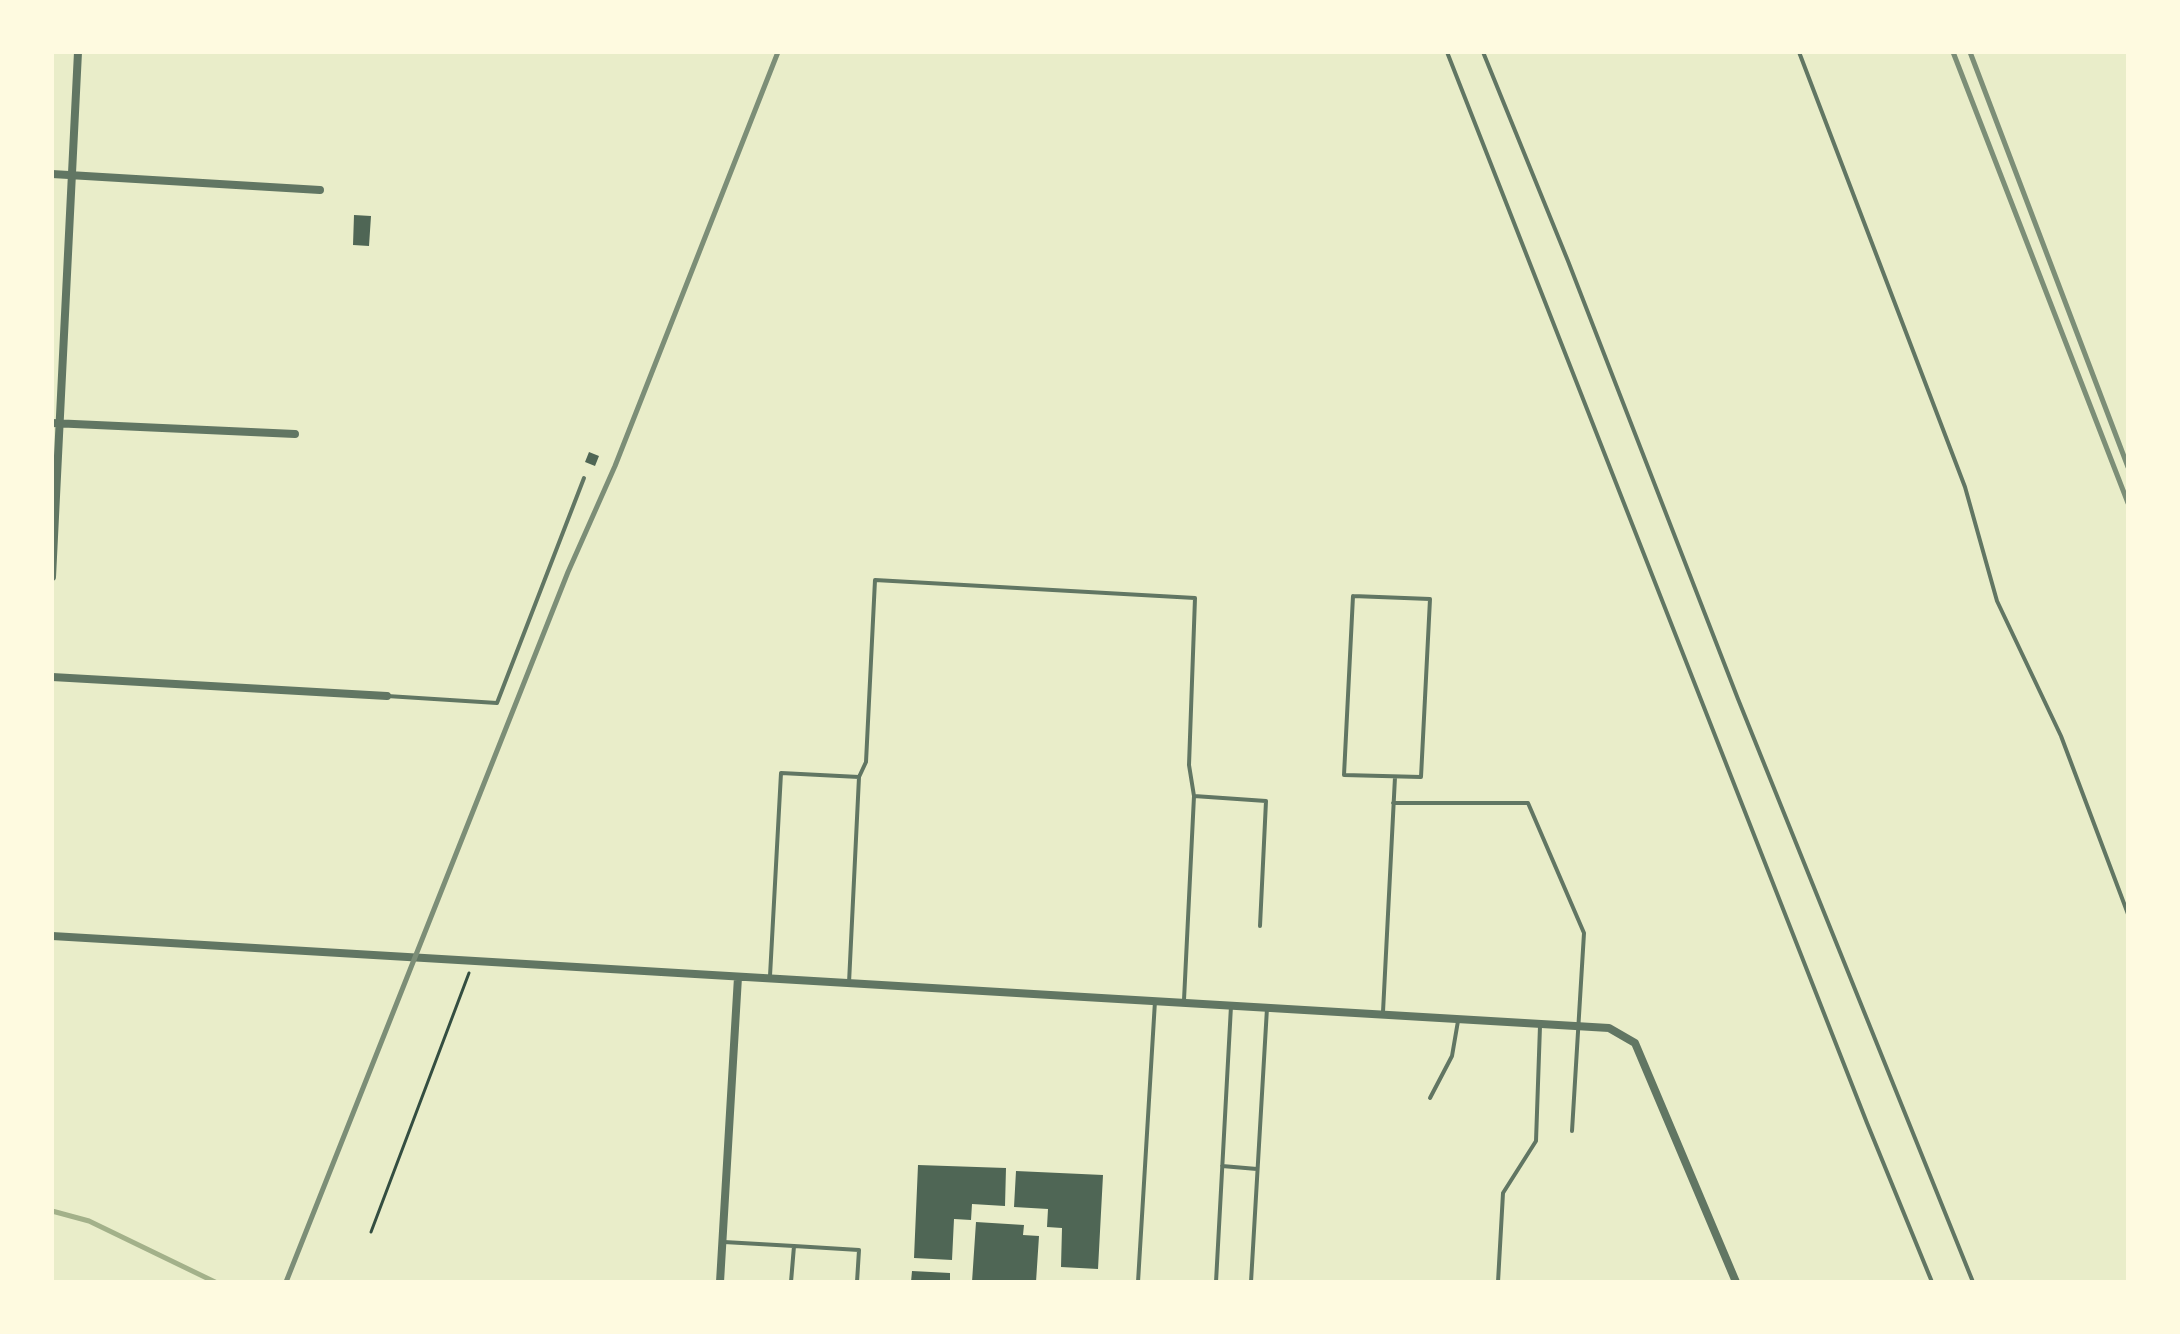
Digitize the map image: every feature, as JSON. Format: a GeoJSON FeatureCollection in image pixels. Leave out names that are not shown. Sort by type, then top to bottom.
{"type":"FeatureCollection","features":[{"type":"Feature","properties":{"kind":"street"},"geometry":{"type":"LineString","coordinates":[[52,577],[55,423],[78,52]]}},
{"type":"Feature","properties":{"kind":"street"},"geometry":{"type":"LineString","coordinates":[[52,174],[320,190]]}},
{"type":"Feature","properties":{"kind":"street"},"geometry":{"type":"LineString","coordinates":[[55,423],[295,434]]}},
{"type":"Feature","properties":{"kind":"street"},"geometry":{"type":"LineString","coordinates":[[52,677],[387,696]]}},
{"type":"Feature","properties":{"kind":"street"},"geometry":{"type":"LineString","coordinates":[[52,936],[1609,1028],[1635,1043],[1736,1282]]}},
{"type":"Feature","properties":{"kind":"street"},"geometry":{"type":"LineString","coordinates":[[720,1282],[738,977]]}},
{"type":"Feature","properties":{"kind":"lane"},"geometry":{"type":"LineString","coordinates":[[1447,52],[1932,1282]]}},
{"type":"Feature","properties":{"kind":"lane"},"geometry":{"type":"LineString","coordinates":[[1483,52],[1568,261],[1733,688],[1973,1282]]}},
{"type":"Feature","properties":{"kind":"lane"},"geometry":{"type":"LineString","coordinates":[[1799,52],[1965,487],[1997,601],[2061,736],[2128,914]]}},
{"type":"Feature","properties":{"kind":"lane"},"geometry":{"type":"LineString","coordinates":[[387,696],[497,703],[584,478]]}},
{"type":"Feature","properties":{"kind":"lane"},"geometry":{"type":"LineString","coordinates":[[849,983],[859,777],[866,762],[875,580],[1180,597],[1195,598],[1189,765],[1194,796],[1183,1003]]}},
{"type":"Feature","properties":{"kind":"lane"},"geometry":{"type":"LineString","coordinates":[[1353,596],[1430,599],[1421,777],[1395,777],[1344,775],[1353,596]]}},
{"type":"Feature","properties":{"kind":"lane"},"geometry":{"type":"LineString","coordinates":[[769,979],[781,773],[859,777]]}},
{"type":"Feature","properties":{"kind":"lane"},"geometry":{"type":"LineString","coordinates":[[1383,1015],[1395,777]]}},
{"type":"Feature","properties":{"kind":"lane"},"geometry":{"type":"LineString","coordinates":[[1194,796],[1266,801],[1260,926]]}},
{"type":"Feature","properties":{"kind":"lane"},"geometry":{"type":"LineString","coordinates":[[1393,803],[1528,803],[1584,933],[1572,1131]]}},
{"type":"Feature","properties":{"kind":"lane"},"geometry":{"type":"LineString","coordinates":[[1138,1282],[1155,1001]]}},
{"type":"Feature","properties":{"kind":"lane"},"geometry":{"type":"LineString","coordinates":[[1216,1282],[1231,1006]]}},
{"type":"Feature","properties":{"kind":"lane"},"geometry":{"type":"LineString","coordinates":[[1251,1282],[1267,1008]]}},
{"type":"Feature","properties":{"kind":"lane"},"geometry":{"type":"LineString","coordinates":[[1430,1098],[1452,1056],[1458,1019]]}},
{"type":"Feature","properties":{"kind":"lane"},"geometry":{"type":"LineString","coordinates":[[1498,1282],[1503,1193],[1536,1141],[1540,1024]]}},
{"type":"Feature","properties":{"kind":"lane"},"geometry":{"type":"LineString","coordinates":[[1222,1166],[1257,1169]]}},
{"type":"Feature","properties":{"kind":"lane"},"geometry":{"type":"LineString","coordinates":[[722,1242],[859,1250],[857,1282]]}},
{"type":"Feature","properties":{"kind":"lane"},"geometry":{"type":"LineString","coordinates":[[791,1282],[794,1246]]}},
{"type":"Feature","properties":{"kind":"path"},"geometry":{"type":"LineString","coordinates":[[371,1232],[474,961]]}},
{"type":"Feature","properties":{"kind":"building"},"geometry":{"type":"Polygon","coordinates":[[[354,215],[371,216],[369,246],[353,245],[354,215]]]}},
{"type":"Feature","properties":{"kind":"building"},"geometry":{"type":"Polygon","coordinates":[[[589,452],[599,456],[595,466],[585,462],[589,452]]]}},
{"type":"Feature","properties":{"kind":"building"},"geometry":{"type":"Polygon","coordinates":[[[918,1165],[1006,1168],[1005,1206],[972,1204],[971,1220],[954,1219],[952,1260],[914,1258],[918,1165]]]}},
{"type":"Feature","properties":{"kind":"building"},"geometry":{"type":"Polygon","coordinates":[[[1016,1171],[1103,1175],[1098,1269],[1061,1267],[1062,1228],[1047,1227],[1048,1209],[1014,1207],[1016,1171]]]}},
{"type":"Feature","properties":{"kind":"building"},"geometry":{"type":"Polygon","coordinates":[[[976,1222],[1024,1225],[1023,1235],[1039,1236],[1036,1282],[972,1282],[976,1222]]]}},
{"type":"Feature","properties":{"kind":"building"},"geometry":{"type":"Polygon","coordinates":[[[912,1271],[950,1273],[950,1282],[911,1282],[912,1271]]]}},
{"type":"Feature","properties":{"kind":"waterway"},"geometry":{"type":"LineString","coordinates":[[52,1211],[89,1221],[215,1282]]}},
{"type":"Feature","properties":{"kind":"railway"},"geometry":{"type":"LineString","coordinates":[[286,1282],[568,572],[615,466],[778,52]]}},
{"type":"Feature","properties":{"kind":"railway"},"geometry":{"type":"LineString","coordinates":[[1953,52],[2128,503]]}},
{"type":"Feature","properties":{"kind":"railway"},"geometry":{"type":"LineString","coordinates":[[1970,52],[2128,467]]}}]}
